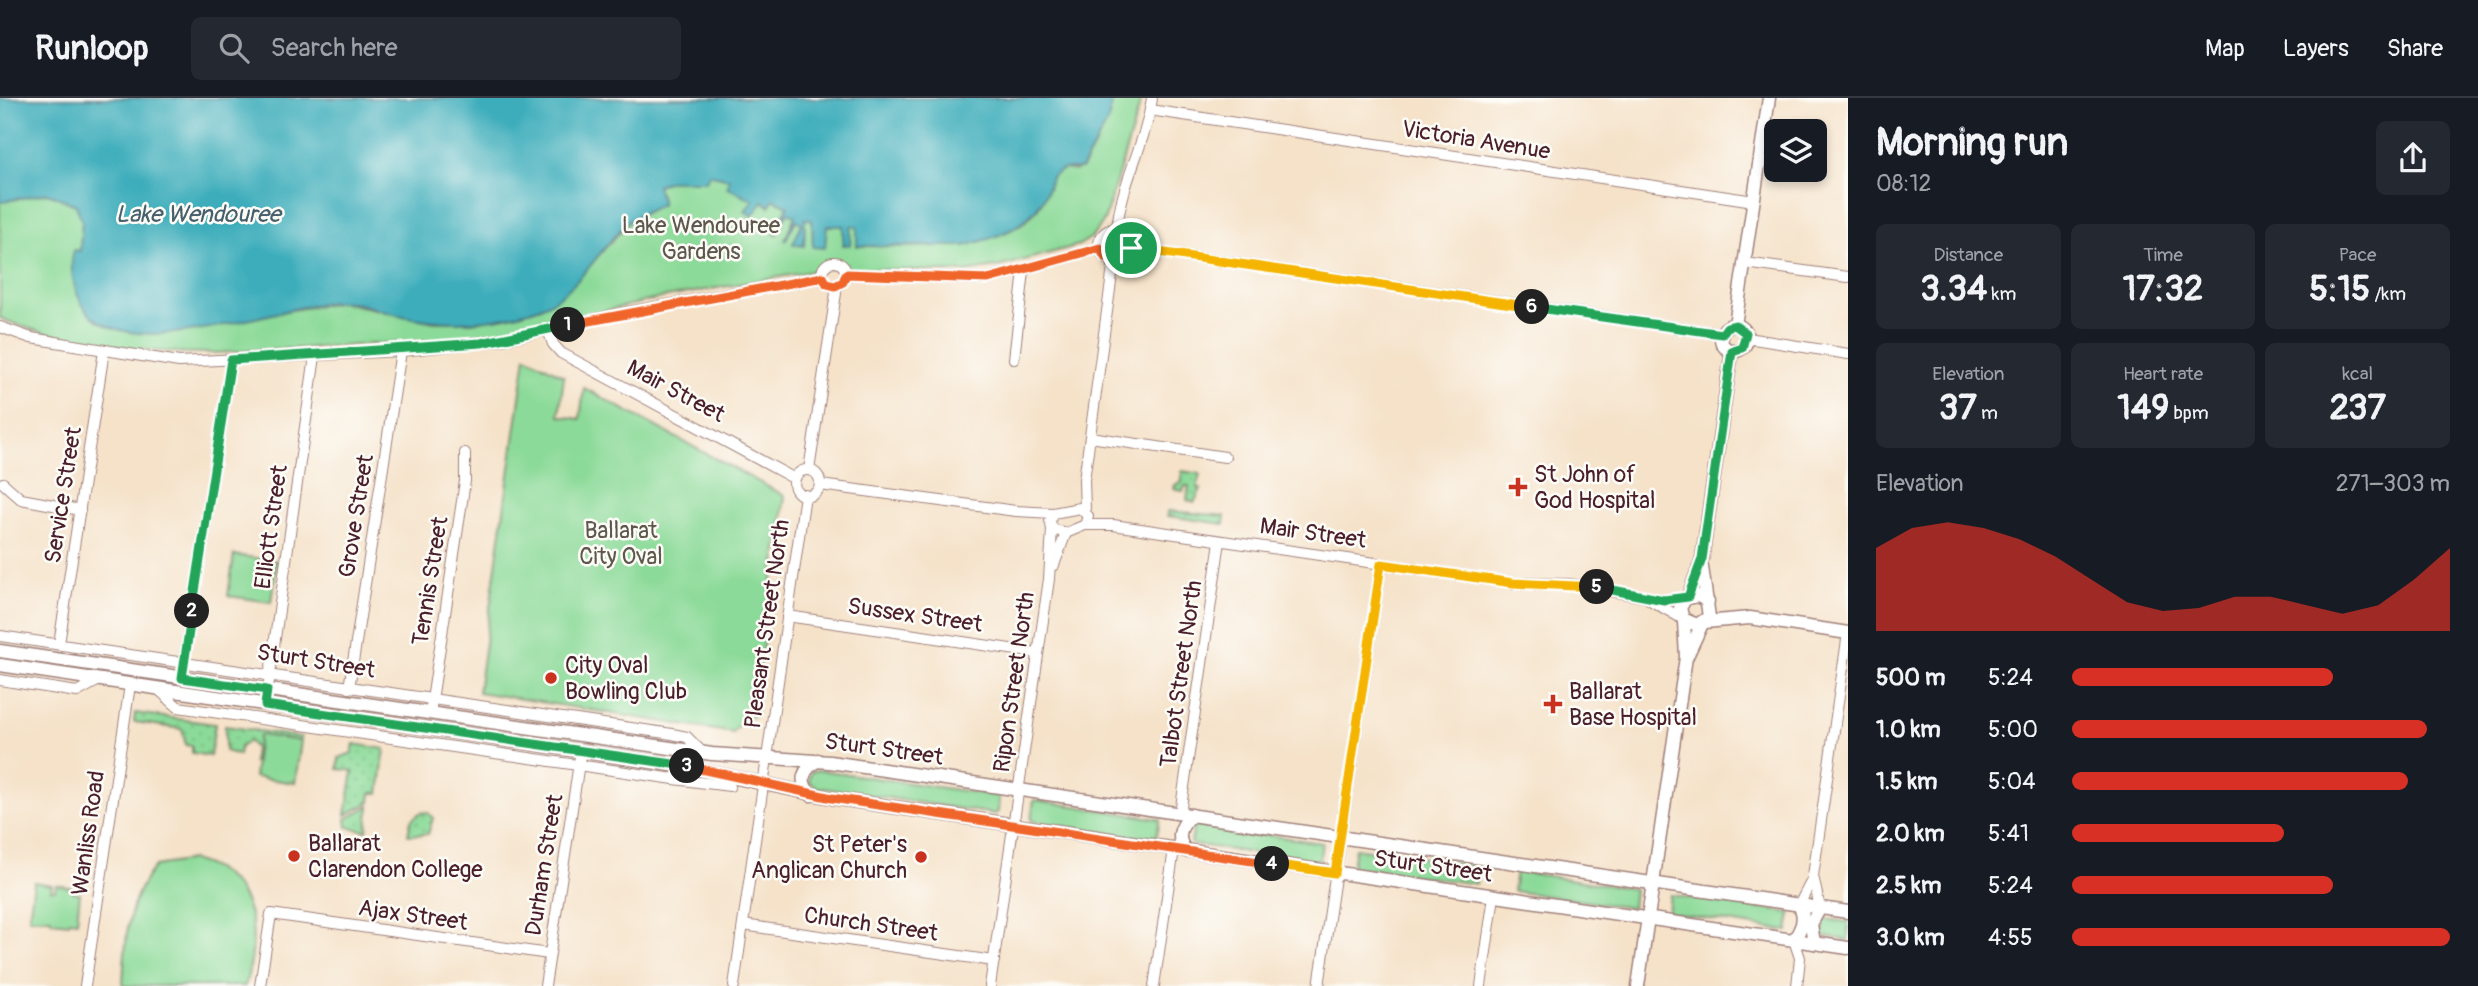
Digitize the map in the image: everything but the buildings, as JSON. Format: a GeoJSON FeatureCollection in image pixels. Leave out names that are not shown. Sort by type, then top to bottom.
{"type":"FeatureCollection","features":[{"type":"Feature","properties":{"kind":"main road"},"geometry":{"type":"LineString","coordinates":[[1735,325],[1769,98]]}},
{"type":"Feature","properties":{"kind":"main road"},"geometry":{"type":"LineString","coordinates":[[1735,325],[1744,329],[1747,338],[1742,348],[1732,351],[1722,343],[1722,334],[1727,327],[1735,325]]}},
{"type":"Feature","properties":{"kind":"main road"},"geometry":{"type":"LineString","coordinates":[[1638,986],[1686,657],[1680,608],[1687,598],[1702,559],[1732,351]]}},
{"type":"Feature","properties":{"kind":"main road"},"geometry":{"type":"LineString","coordinates":[[1686,657],[1710,614],[1702,559]]}},
{"type":"Feature","properties":{"kind":"main road"},"geometry":{"type":"LineString","coordinates":[[1687,598],[1699,596],[1708,603],[1750,618],[1848,633]]}},
{"type":"Feature","properties":{"kind":"main road"},"geometry":{"type":"LineString","coordinates":[[1683,620],[1692,625],[1750,618]]}},
{"type":"Feature","properties":{"kind":"main road","name":"Sturt Street"},"geometry":{"type":"LineString","coordinates":[[0,651],[703,753],[818,761],[1848,912]]}},
{"type":"Feature","properties":{"kind":"main road","name":"Sturt Street"},"geometry":{"type":"LineString","coordinates":[[0,665],[681,765],[811,794],[1013,825],[1848,948]]}},
{"type":"Feature","properties":{"kind":"main road"},"geometry":{"type":"LineString","coordinates":[[811,794],[805,787],[803,776],[808,767],[818,761]]}},
{"type":"Feature","properties":{"kind":"main road"},"geometry":{"type":"LineString","coordinates":[[1174,849],[1172,836],[1180,814]]}},
{"type":"Feature","properties":{"kind":"main road"},"geometry":{"type":"LineString","coordinates":[[1174,849],[1179,837],[1180,814]]}},
{"type":"Feature","properties":{"kind":"main road"},"geometry":{"type":"LineString","coordinates":[[1794,940],[1802,925],[1803,912],[1799,905]]}},
{"type":"Feature","properties":{"kind":"main road"},"geometry":{"type":"LineString","coordinates":[[1814,943],[1811,923],[1820,908]]}},
{"type":"Feature","properties":{"kind":"street"},"geometry":{"type":"LineString","coordinates":[[1117,229],[1124,192],[1152,98]]}},
{"type":"Feature","properties":{"kind":"street","name":"Victoria Avenue"},"geometry":{"type":"LineString","coordinates":[[1150,110],[1754,201]]}},
{"type":"Feature","properties":{"kind":"street"},"geometry":{"type":"LineString","coordinates":[[1117,229],[1126,233],[1131,248],[1123,258],[1114,260],[1105,257],[1100,248],[1103,234],[1117,229]]}},
{"type":"Feature","properties":{"kind":"street"},"geometry":{"type":"LineString","coordinates":[[846,274],[982,279],[1024,271],[1100,248]]}},
{"type":"Feature","properties":{"kind":"street"},"geometry":{"type":"LineString","coordinates":[[1131,248],[1722,334]]}},
{"type":"Feature","properties":{"kind":"street"},"geometry":{"type":"LineString","coordinates":[[1016,511],[1066,533],[1085,525],[1084,480],[1114,260]]}},
{"type":"Feature","properties":{"kind":"street"},"geometry":{"type":"LineString","coordinates":[[833,263],[840,264],[846,274],[843,282],[835,286],[827,284],[823,277],[824,269],[833,263]]}},
{"type":"Feature","properties":{"kind":"street"},"geometry":{"type":"LineString","coordinates":[[1745,263],[1848,277]]}},
{"type":"Feature","properties":{"kind":"street"},"geometry":{"type":"LineString","coordinates":[[1014,359],[1024,271]]}},
{"type":"Feature","properties":{"kind":"street"},"geometry":{"type":"LineString","coordinates":[[0,327],[31,338],[179,362],[401,351],[481,343],[621,313],[823,277]]}},
{"type":"Feature","properties":{"kind":"street"},"geometry":{"type":"LineString","coordinates":[[809,470],[835,286]]}},
{"type":"Feature","properties":{"kind":"street","name":"Mair Street"},"geometry":{"type":"LineString","coordinates":[[548,330],[553,344],[561,353],[795,479]]}},
{"type":"Feature","properties":{"kind":"street"},"geometry":{"type":"LineString","coordinates":[[1747,338],[1848,354]]}},
{"type":"Feature","properties":{"kind":"street","name":"Service Street"},"geometry":{"type":"LineString","coordinates":[[60,644],[104,351]]}},
{"type":"Feature","properties":{"kind":"street","name":"Grove Street"},"geometry":{"type":"LineString","coordinates":[[349,688],[401,351]]}},
{"type":"Feature","properties":{"kind":"street","name":"Elliott Street"},"geometry":{"type":"LineString","coordinates":[[265,705],[315,356]]}},
{"type":"Feature","properties":{"kind":"street"},"geometry":{"type":"LineString","coordinates":[[182,678],[231,360]]}},
{"type":"Feature","properties":{"kind":"street"},"geometry":{"type":"LineString","coordinates":[[1090,437],[1225,457]]}},
{"type":"Feature","properties":{"kind":"street","name":"Tennis Street"},"geometry":{"type":"LineString","coordinates":[[430,714],[465,481],[465,453]]}},
{"type":"Feature","properties":{"kind":"street"},"geometry":{"type":"LineString","coordinates":[[809,470],[818,476],[820,485],[816,493],[805,495],[796,489],[795,479],[800,472],[809,470]]}},
{"type":"Feature","properties":{"kind":"street"},"geometry":{"type":"LineString","coordinates":[[1073,509],[1084,480]]}},
{"type":"Feature","properties":{"kind":"street"},"geometry":{"type":"LineString","coordinates":[[3,483],[20,499],[80,510]]}},
{"type":"Feature","properties":{"kind":"street"},"geometry":{"type":"LineString","coordinates":[[820,485],[1016,511],[1053,513],[1073,509],[1086,512]]}},
{"type":"Feature","properties":{"kind":"street","name":"Pleasant Street North"},"geometry":{"type":"LineString","coordinates":[[734,986],[805,495]]}},
{"type":"Feature","properties":{"kind":"street","name":"Mair Street"},"geometry":{"type":"LineString","coordinates":[[1086,512],[1113,525]]}},
{"type":"Feature","properties":{"kind":"street","name":"Ripon Street North"},"geometry":{"type":"LineString","coordinates":[[990,986],[1049,579],[1053,513]]}},
{"type":"Feature","properties":{"kind":"street","name":"Mair Street"},"geometry":{"type":"LineString","coordinates":[[1085,525],[1113,525],[1505,582],[1569,584],[1664,600],[1687,598]]}},
{"type":"Feature","properties":{"kind":"street","name":"Ripon Street North"},"geometry":{"type":"LineString","coordinates":[[1049,579],[1066,533]]}},
{"type":"Feature","properties":{"kind":"street","name":"Talbot Street North"},"geometry":{"type":"LineString","coordinates":[[1180,814],[1220,541]]}},
{"type":"Feature","properties":{"kind":"street"},"geometry":{"type":"LineString","coordinates":[[1319,986],[1381,564]]}},
{"type":"Feature","properties":{"kind":"street","name":"Mair Street"},"geometry":{"type":"LineString","coordinates":[[1632,593],[1683,620]]}},
{"type":"Feature","properties":{"kind":"street","name":"Sussex Street"},"geometry":{"type":"LineString","coordinates":[[787,615],[1037,653]]}},
{"type":"Feature","properties":{"kind":"street"},"geometry":{"type":"LineString","coordinates":[[1799,905],[1813,876],[1848,633]]}},
{"type":"Feature","properties":{"kind":"street","name":"Sturt Street"},"geometry":{"type":"LineString","coordinates":[[0,636],[672,734],[687,737],[703,753]]}},
{"type":"Feature","properties":{"kind":"street","name":"Sturt Street"},"geometry":{"type":"LineString","coordinates":[[0,680],[77,692],[99,680]]}},
{"type":"Feature","properties":{"kind":"street","name":"Wanliss Road"},"geometry":{"type":"LineString","coordinates":[[85,986],[130,685]]}},
{"type":"Feature","properties":{"kind":"street","name":"Sturt Street"},"geometry":{"type":"LineString","coordinates":[[158,689],[178,707],[730,786]]}},
{"type":"Feature","properties":{"kind":"street","name":"Durham Street"},"geometry":{"type":"LineString","coordinates":[[545,986],[581,750]]}},
{"type":"Feature","properties":{"kind":"street"},"geometry":{"type":"LineString","coordinates":[[674,779],[681,765]]}},
{"type":"Feature","properties":{"kind":"street"},"geometry":{"type":"LineString","coordinates":[[1154,986],[1174,849]]}},
{"type":"Feature","properties":{"kind":"street"},"geometry":{"type":"LineString","coordinates":[[1813,876],[1820,908]]}},
{"type":"Feature","properties":{"kind":"street"},"geometry":{"type":"LineString","coordinates":[[1481,986],[1494,896]]}},
{"type":"Feature","properties":{"kind":"street","name":"Ajax Street"},"geometry":{"type":"LineString","coordinates":[[260,986],[271,914],[549,954]]}},
{"type":"Feature","properties":{"kind":"street","name":"Church Street"},"geometry":{"type":"LineString","coordinates":[[743,925],[993,961]]}},
{"type":"Feature","properties":{"kind":"street"},"geometry":{"type":"LineString","coordinates":[[1794,940],[1800,968]]}},
{"type":"Feature","properties":{"kind":"street"},"geometry":{"type":"LineString","coordinates":[[1797,986],[1800,968],[1814,943]]}},
{"type":"Feature","properties":{"kind":"green space","name":"Lake Wendouree Gardens"},"geometry":{"type":"Polygon","coordinates":[[[1113,98],[1142,98],[1104,221],[1092,237],[1079,245],[1002,266],[965,272],[830,268],[661,298],[504,334],[446,340],[215,353],[105,345],[49,334],[0,318],[0,202],[48,193],[76,205],[82,221],[80,251],[245,320],[341,302],[434,322],[471,322],[506,317],[541,307],[575,281],[631,220],[662,204],[657,185],[670,181],[706,181],[709,174],[729,179],[727,187],[753,200],[752,216],[763,201],[773,199],[788,206],[776,236],[788,212],[795,215],[785,240],[796,220],[802,223],[794,245],[804,246],[805,219],[812,219],[813,247],[825,247],[826,226],[843,226],[843,245],[851,226],[857,226],[857,246],[942,246],[972,242],[1000,235],[1024,222],[1041,204],[1051,177],[1064,169],[1075,171],[1083,167],[1108,121],[1113,98]]]}},
{"type":"Feature","properties":{"kind":"green space","name":"Ballarat City Oval"},"geometry":{"type":"Polygon","coordinates":[[[526,356],[564,376],[559,416],[580,419],[584,388],[785,496],[758,679],[756,715],[745,718],[733,733],[478,692],[526,356]]]}},
{"type":"Feature","properties":{"kind":"green space"},"geometry":{"type":"Polygon","coordinates":[[[1182,471],[1200,474],[1197,488],[1201,489],[1194,503],[1187,500],[1189,486],[1185,486],[1183,491],[1174,489],[1175,485],[1182,482],[1182,471]]]}},
{"type":"Feature","properties":{"kind":"green space"},"geometry":{"type":"Polygon","coordinates":[[[1168,511],[1225,516],[1224,524],[1167,516],[1168,511]]]}},
{"type":"Feature","properties":{"kind":"green space"},"geometry":{"type":"Polygon","coordinates":[[[234,555],[277,561],[271,602],[228,596],[234,555]]]}},
{"type":"Feature","properties":{"kind":"green space"},"geometry":{"type":"Polygon","coordinates":[[[135,713],[215,724],[210,756],[192,753],[192,746],[186,745],[182,729],[134,722],[135,713]]]}},
{"type":"Feature","properties":{"kind":"green space"},"geometry":{"type":"Polygon","coordinates":[[[225,726],[301,737],[301,741],[260,735],[256,762],[253,762],[255,749],[249,741],[240,747],[239,755],[225,751],[225,726]]]}},
{"type":"Feature","properties":{"kind":"green space"},"geometry":{"type":"Polygon","coordinates":[[[259,735],[301,741],[295,783],[254,777],[259,735]]]}},
{"type":"Feature","properties":{"kind":"green space"},"geometry":{"type":"Polygon","coordinates":[[[354,744],[385,749],[379,793],[371,793],[370,802],[346,815],[353,771],[338,769],[339,758],[352,753],[354,744]]]}},
{"type":"Feature","properties":{"kind":"green space"},"geometry":{"type":"Polygon","coordinates":[[[820,770],[999,796],[998,812],[995,814],[816,787],[809,782],[811,772],[820,770]]]}},
{"type":"Feature","properties":{"kind":"green space"},"geometry":{"type":"Polygon","coordinates":[[[1034,800],[1160,819],[1156,840],[1031,821],[1034,800]]]}},
{"type":"Feature","properties":{"kind":"green space"},"geometry":{"type":"Polygon","coordinates":[[[369,806],[367,831],[347,827],[346,819],[369,806]]]}},
{"type":"Feature","properties":{"kind":"green space"},"geometry":{"type":"Polygon","coordinates":[[[427,812],[433,818],[428,834],[408,835],[411,820],[420,813],[427,812]]]}},
{"type":"Feature","properties":{"kind":"green space"},"geometry":{"type":"Polygon","coordinates":[[[1194,824],[1322,843],[1319,863],[1191,844],[1194,824]]]}},
{"type":"Feature","properties":{"kind":"green space"},"geometry":{"type":"Polygon","coordinates":[[[1355,848],[1479,866],[1476,884],[1352,867],[1355,848]]]}},
{"type":"Feature","properties":{"kind":"green space"},"geometry":{"type":"Polygon","coordinates":[[[192,860],[213,868],[229,879],[248,908],[253,945],[245,986],[123,986],[129,923],[145,879],[155,866],[192,860]]]}},
{"type":"Feature","properties":{"kind":"green space"},"geometry":{"type":"Polygon","coordinates":[[[1516,871],[1634,889],[1632,908],[1513,891],[1516,871]]]}},
{"type":"Feature","properties":{"kind":"green space"},"geometry":{"type":"Polygon","coordinates":[[[34,882],[52,885],[51,890],[55,890],[56,885],[74,888],[73,892],[80,893],[77,921],[69,920],[69,923],[51,921],[51,918],[29,918],[34,882]]]}},
{"type":"Feature","properties":{"kind":"green space"},"geometry":{"type":"Polygon","coordinates":[[[1670,895],[1791,913],[1788,931],[1668,913],[1670,895]]]}},
{"type":"Feature","properties":{"kind":"green space"},"geometry":{"type":"Polygon","coordinates":[[[1825,919],[1848,922],[1848,940],[1822,936],[1825,919]]]}},
{"type":"Feature","properties":{"kind":"water","name":"Lake Wendouree"},"geometry":{"type":"Polygon","coordinates":[[[0,98],[1113,98],[1108,121],[1081,169],[1064,169],[1051,177],[1039,205],[1020,224],[994,237],[964,246],[857,246],[857,226],[851,226],[850,245],[843,245],[843,226],[827,226],[825,248],[813,247],[812,220],[805,219],[804,246],[793,244],[802,223],[796,220],[785,241],[795,216],[788,212],[774,235],[788,206],[774,199],[769,206],[763,201],[752,216],[745,211],[753,200],[727,187],[729,179],[709,174],[706,181],[670,181],[657,185],[662,204],[629,221],[565,292],[538,308],[521,313],[469,322],[433,321],[336,302],[163,334],[128,332],[100,322],[81,302],[72,270],[74,250],[80,251],[82,221],[76,205],[48,193],[0,202],[0,98]]]}},
{"type":"Feature","properties":{"kind":"place","name":"St John of God Hospital"},"geometry":{"type":"Point","coordinates":[1518,487]}},
{"type":"Feature","properties":{"kind":"place","name":"City Oval Bowling Club"},"geometry":{"type":"Point","coordinates":[551,678]}},
{"type":"Feature","properties":{"kind":"place","name":"Ballarat Base Hospital"},"geometry":{"type":"Point","coordinates":[1553,704]}},
{"type":"Feature","properties":{"kind":"place","name":"Ballarat Clarendon College"},"geometry":{"type":"Point","coordinates":[294,856]}},
{"type":"Feature","properties":{"kind":"place","name":"St Peter's Anglican Church"},"geometry":{"type":"Point","coordinates":[921,857]}},
{"type":"Feature","properties":{"kind":"route"},"geometry":{"type":"LineString","coordinates":[[1100,248],[1105,257],[1119,260],[1126,256],[1131,248],[1722,334],[1731,325],[1740,326],[1747,338],[1742,348],[1732,351],[1702,559],[1688,597],[1664,600],[1585,585],[1513,583],[1381,564],[1335,873],[832,798],[681,765],[265,705],[267,690],[182,678],[231,360],[401,351],[481,343],[621,313],[823,277],[827,284],[835,286],[843,282],[846,274],[988,279],[1100,248]]}}]}
